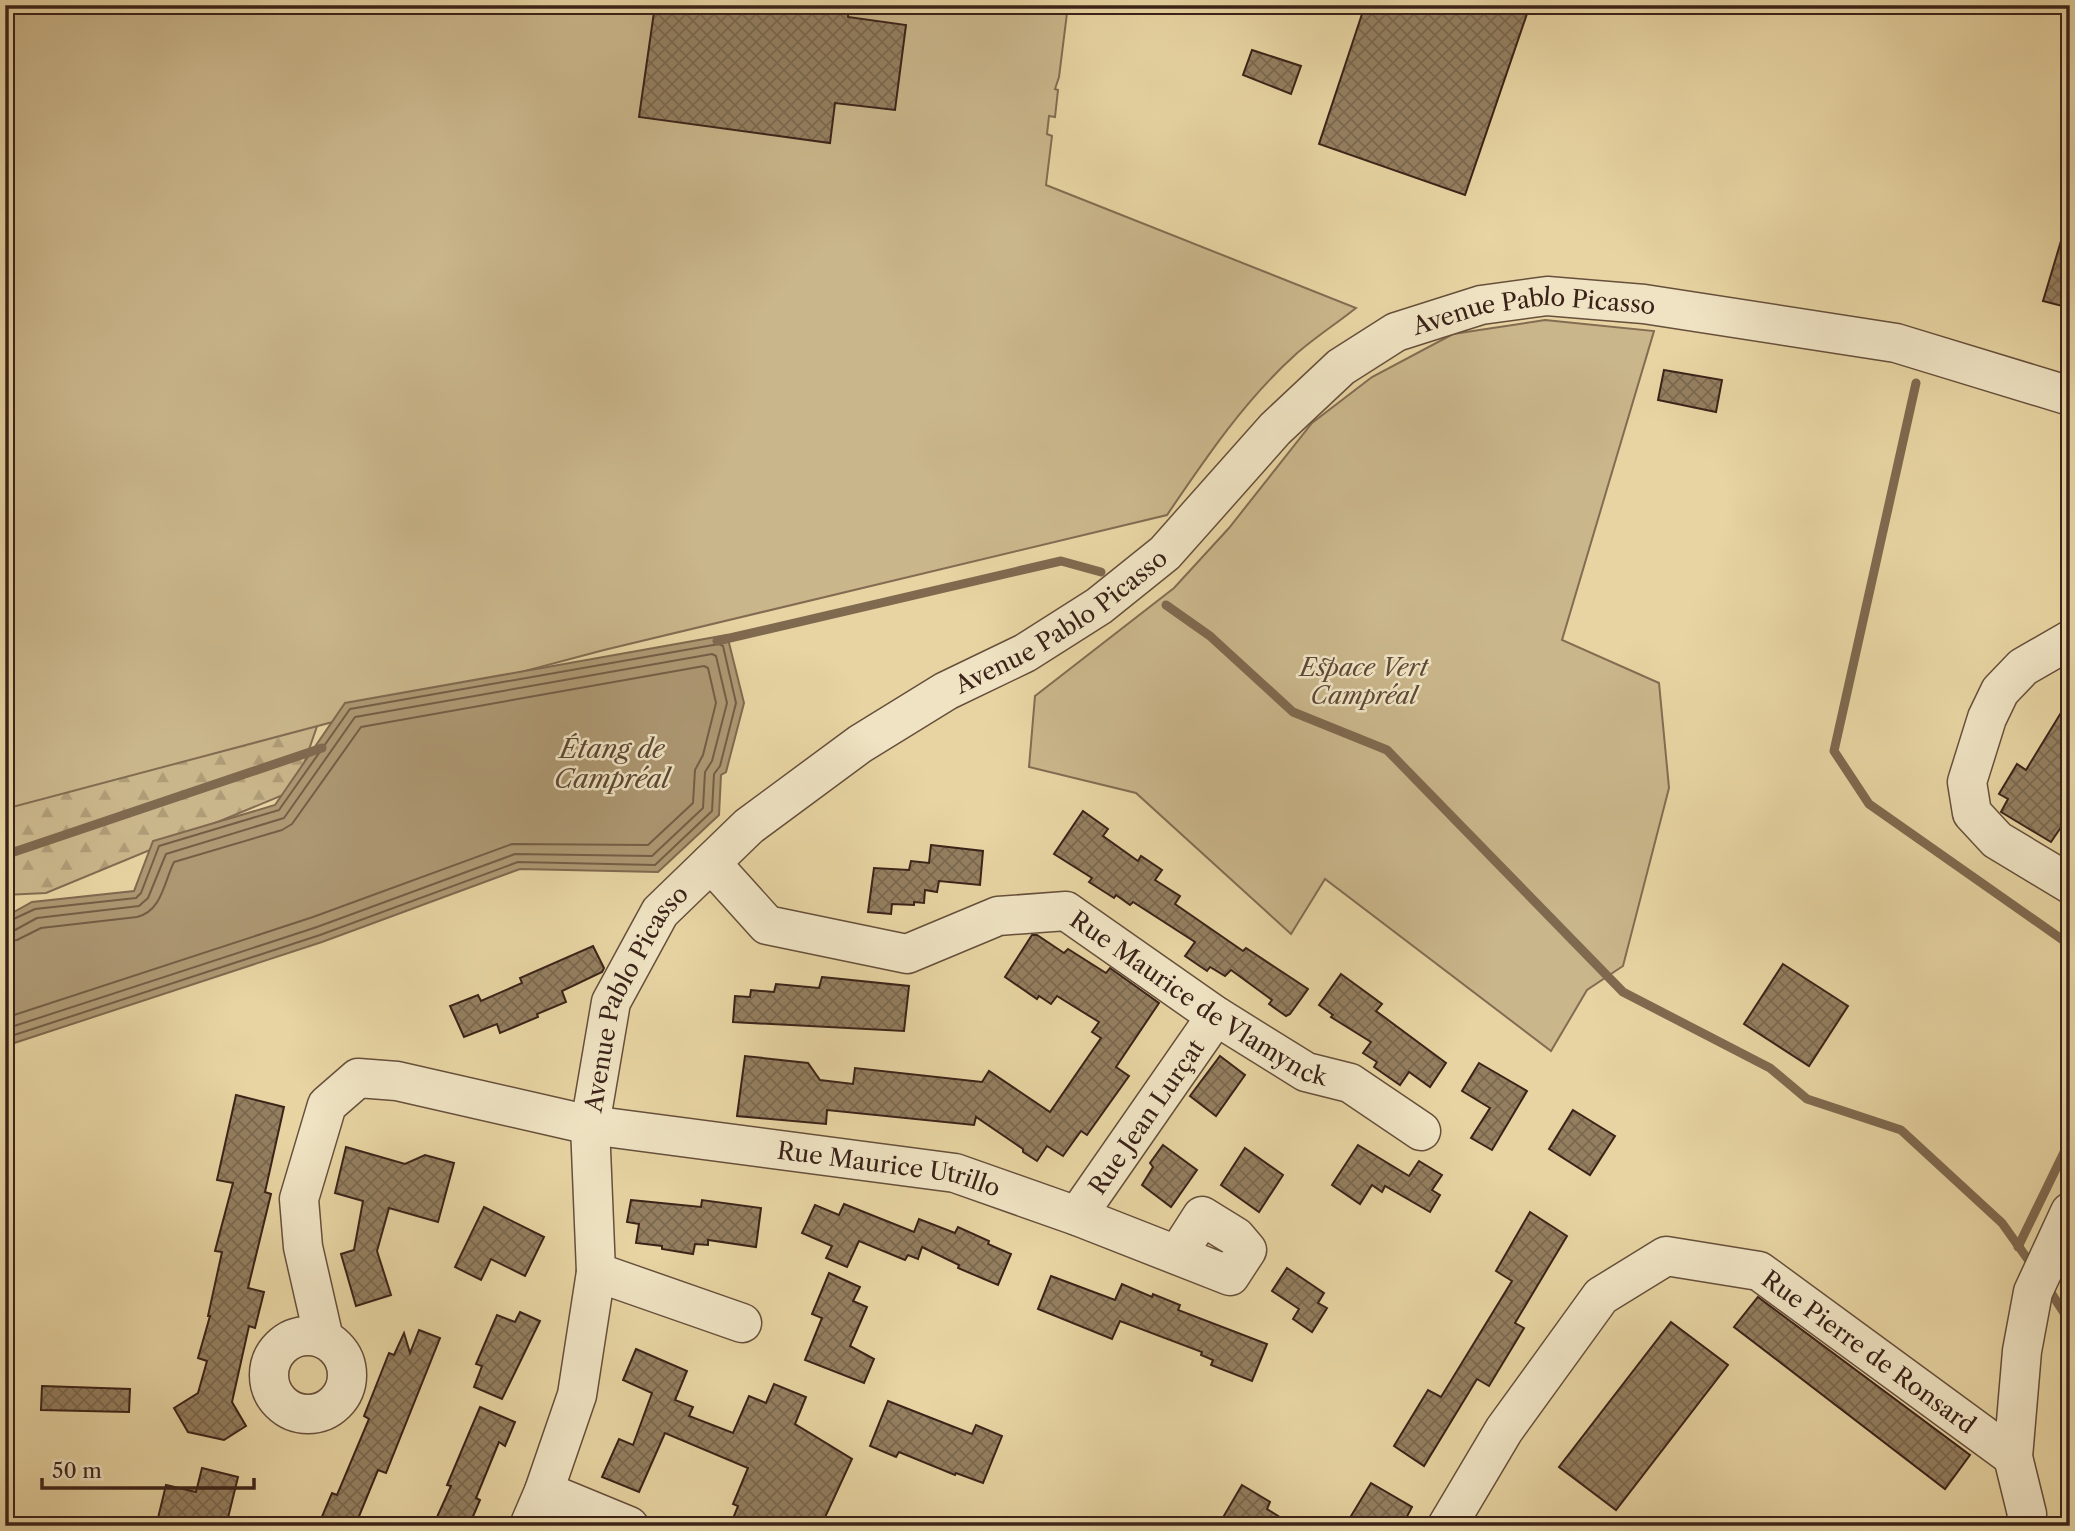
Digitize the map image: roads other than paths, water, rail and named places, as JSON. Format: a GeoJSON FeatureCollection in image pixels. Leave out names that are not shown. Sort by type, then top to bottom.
{"type":"FeatureCollection","features":[{"type":"Feature","properties":{"kind":"street","name":"Avenue Pablo Picasso"},"geometry":{"type":"LineString","coordinates":[[528,1526],[544,1491],[577,1395],[596,1272],[590,1125],[611,1002],[660,912],[748,825],[860,744],[946,691],[1025,653],[1099,606],[1165,553],[1275,429],[1341,366],[1396,332],[1481,305],[1547,296],[1644,304],[1895,343],[2070,396]]}},
{"type":"Feature","properties":{"kind":"street"},"geometry":{"type":"LineString","coordinates":[[2070,640],[2023,667],[2000,691],[1987,718],[1967,782],[1972,813],[1997,840],[2070,884]]}},
{"type":"Feature","properties":{"kind":"street","name":"Rue Maurice de Vlamynck"},"geometry":{"type":"LineString","coordinates":[[711,863],[767,925],[907,954],[998,916],[1066,911],[1216,1016],[1306,1072],[1350,1083],[1421,1131]]}},
{"type":"Feature","properties":{"kind":"street","name":"Rue Jean Lurçat"},"geometry":{"type":"LineString","coordinates":[[1076,1216],[1216,1016]]}},
{"type":"Feature","properties":{"kind":"street","name":"Rue Maurice Utrillo"},"geometry":{"type":"LineString","coordinates":[[324,1339],[303,1248],[299,1199],[327,1105],[358,1079],[397,1081],[590,1125],[955,1173],[1177,1255]]}},
{"type":"Feature","properties":{"kind":"street"},"geometry":{"type":"LineString","coordinates":[[2025,1526],[2027,1514],[2013,1457],[2022,1351],[2040,1275],[2070,1212]]}},
{"type":"Feature","properties":{"kind":"street","name":"Rue Pierre de Ronsard"},"geometry":{"type":"LineString","coordinates":[[1447,1526],[1503,1430],[1601,1296],[1666,1256],[1759,1271],[2013,1457]]}},
{"type":"Feature","properties":{"kind":"street"},"geometry":{"type":"LineString","coordinates":[[596,1272],[742,1323]]}},
{"type":"Feature","properties":{"kind":"street"},"geometry":{"type":"LineString","coordinates":[[544,1491],[629,1526]]}},
{"type":"Feature","properties":{"kind":"water","name":"Étang de Campréal"},"geometry":{"type":"Polygon","coordinates":[[[727,635],[744,703],[726,772],[721,775],[719,815],[658,872],[520,869],[322,942],[5,1046],[5,917],[32,902],[134,891],[153,841],[275,805],[345,703],[727,635]]]}},
{"type":"Feature","properties":{"kind":"waterway"},"geometry":{"type":"LineString","coordinates":[[1916,383],[1834,751],[1869,804],[2070,945]]}},
{"type":"Feature","properties":{"kind":"waterway"},"geometry":{"type":"LineString","coordinates":[[717,641],[1061,561],[1101,572]]}},
{"type":"Feature","properties":{"kind":"waterway"},"geometry":{"type":"LineString","coordinates":[[1166,605],[1210,636],[1293,712],[1387,750],[1623,992],[1770,1068],[1807,1099],[1901,1130],[2002,1223],[2034,1268]]}},
{"type":"Feature","properties":{"kind":"waterway"},"geometry":{"type":"LineString","coordinates":[[5,855],[322,748]]}},
{"type":"Feature","properties":{"kind":"waterway"},"geometry":{"type":"LineString","coordinates":[[2018,1247],[2070,1140]]}},
{"type":"Feature","properties":{"kind":"waterway"},"geometry":{"type":"LineString","coordinates":[[2046,1285],[2070,1322]]}},
{"type":"Feature","properties":{"kind":"park label","name":"Espace Vert Campréal"},"geometry":{"type":"Point","coordinates":[1364,681]}}]}
